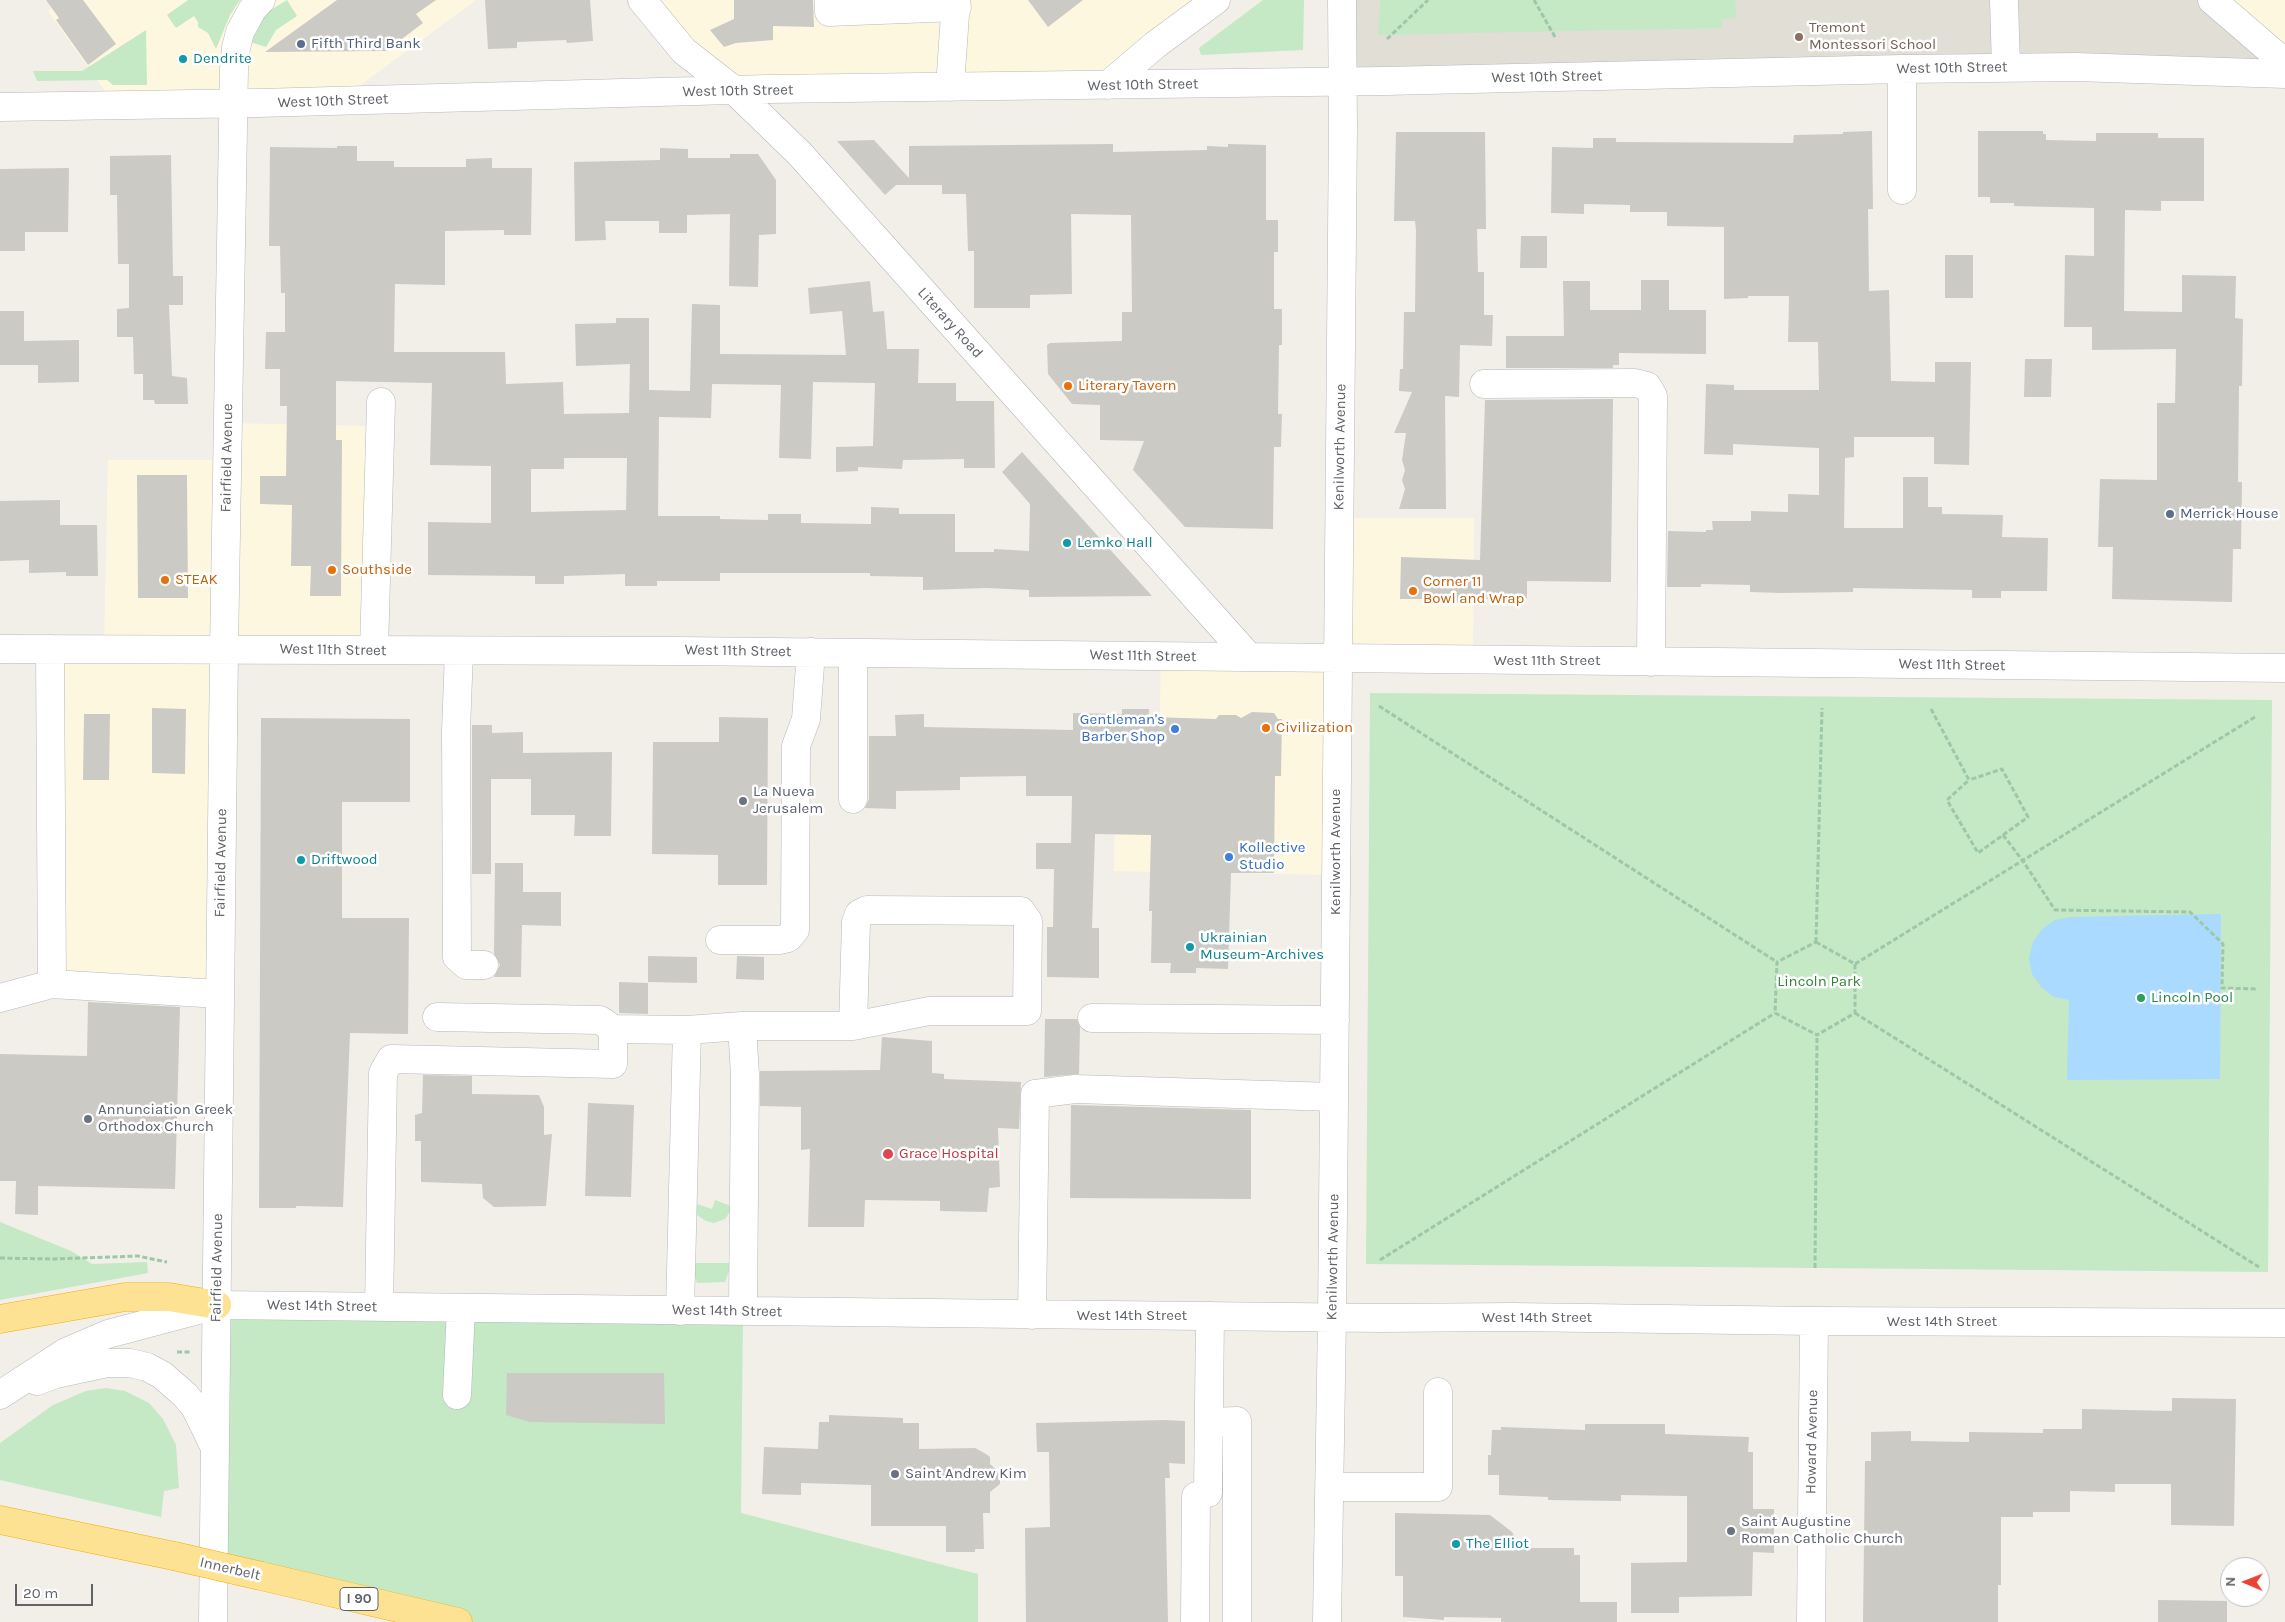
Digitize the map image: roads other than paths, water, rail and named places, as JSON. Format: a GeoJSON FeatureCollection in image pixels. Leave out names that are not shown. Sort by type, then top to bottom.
{"type":"FeatureCollection","features":[{"type":"Feature","properties":{"kind":"highway"},"geometry":{"type":"LineString","coordinates":[[0,1319],[125,1297],[169,1297],[217,1305]]}},
{"type":"Feature","properties":{"kind":"highway","name":"Innerbelt"},"geometry":{"type":"LineString","coordinates":[[0,1520],[174,1556],[458,1622]]}},
{"type":"Feature","properties":{"kind":"street","name":"Fairfield Avenue"},"geometry":{"type":"LineString","coordinates":[[213,1622],[224,649],[233,104],[236,48],[240,32],[252,10],[262,0]]}},
{"type":"Feature","properties":{"kind":"street","name":"Literary Road"},"geometry":{"type":"LineString","coordinates":[[642,0],[684,51],[735,90],[800,154],[1249,657]]}},
{"type":"Feature","properties":{"kind":"street"},"geometry":{"type":"LineString","coordinates":[[829,0],[830,12],[957,3],[950,87]]}},
{"type":"Feature","properties":{"kind":"street"},"geometry":{"type":"LineString","coordinates":[[1108,85],[1155,45],[1216,0]]}},
{"type":"Feature","properties":{"kind":"street","name":"Kenilworth Avenue"},"geometry":{"type":"LineString","coordinates":[[1327,1622],[1332,1318],[1344,82],[1342,0]]}},
{"type":"Feature","properties":{"kind":"street"},"geometry":{"type":"LineString","coordinates":[[2004,0],[2006,68]]}},
{"type":"Feature","properties":{"kind":"street"},"geometry":{"type":"LineString","coordinates":[[2212,0],[2285,64]]}},
{"type":"Feature","properties":{"kind":"street","name":"West 10th Street"},"geometry":{"type":"LineString","coordinates":[[0,107],[233,104],[735,90],[1344,82],[1902,69],[2076,67],[2285,74]]}},
{"type":"Feature","properties":{"kind":"street"},"geometry":{"type":"LineString","coordinates":[[1902,69],[1902,190]]}},
{"type":"Feature","properties":{"kind":"street"},"geometry":{"type":"LineString","coordinates":[[1484,384],[1635,383],[1647,386],[1653,396],[1651,662]]}},
{"type":"Feature","properties":{"kind":"street"},"geometry":{"type":"LineString","coordinates":[[374,650],[381,402]]}},
{"type":"Feature","properties":{"kind":"street","name":"West 11th Street"},"geometry":{"type":"LineString","coordinates":[[0,649],[811,652],[2285,668]]}},
{"type":"Feature","properties":{"kind":"street"},"geometry":{"type":"LineString","coordinates":[[50,649],[52,984]]}},
{"type":"Feature","properties":{"kind":"street"},"geometry":{"type":"LineString","coordinates":[[459,651],[456,731],[457,957],[466,965],[484,965]]}},
{"type":"Feature","properties":{"kind":"street"},"geometry":{"type":"LineString","coordinates":[[720,940],[779,940],[788,938],[796,930],[796,746],[806,719],[811,652]]}},
{"type":"Feature","properties":{"kind":"street"},"geometry":{"type":"LineString","coordinates":[[853,653],[854,799]]}},
{"type":"Feature","properties":{"kind":"street"},"geometry":{"type":"LineString","coordinates":[[437,1017],[600,1020],[613,1029],[687,1030],[742,1026],[853,1026],[930,1011],[1027,1012],[1028,921],[1021,911],[867,910],[859,914],[856,922],[853,1026]]}},
{"type":"Feature","properties":{"kind":"street"},"geometry":{"type":"LineString","coordinates":[[0,998],[52,984],[220,994]]}},
{"type":"Feature","properties":{"kind":"street"},"geometry":{"type":"LineString","coordinates":[[1092,1018],[1335,1020]]}},
{"type":"Feature","properties":{"kind":"street"},"geometry":{"type":"LineString","coordinates":[[742,1026],[745,1075],[742,1311]]}},
{"type":"Feature","properties":{"kind":"street"},"geometry":{"type":"LineString","coordinates":[[379,1307],[383,1073],[391,1059],[613,1064],[613,1029]]}},
{"type":"Feature","properties":{"kind":"street"},"geometry":{"type":"LineString","coordinates":[[680,1310],[687,1030]]}},
{"type":"Feature","properties":{"kind":"street"},"geometry":{"type":"LineString","coordinates":[[1032,1315],[1035,1094],[1075,1089],[1334,1097]]}},
{"type":"Feature","properties":{"kind":"street","name":"West 14th Street"},"geometry":{"type":"LineString","coordinates":[[0,1395],[66,1352],[108,1334],[217,1305],[1332,1318],[1512,1317],[1814,1321],[2285,1323]]}},
{"type":"Feature","properties":{"kind":"street"},"geometry":{"type":"LineString","coordinates":[[457,1395],[461,1308]]}},
{"type":"Feature","properties":{"kind":"street"},"geometry":{"type":"LineString","coordinates":[[1195,1622],[1196,1496],[1208,1493],[1210,1316]]}},
{"type":"Feature","properties":{"kind":"street","name":"Howard Avenue"},"geometry":{"type":"LineString","coordinates":[[1810,1622],[1814,1321]]}},
{"type":"Feature","properties":{"kind":"street"},"geometry":{"type":"LineString","coordinates":[[0,1404],[36,1382],[56,1374],[106,1363],[130,1363],[147,1367],[162,1375],[185,1395],[195,1407],[216,1450]]}},
{"type":"Feature","properties":{"kind":"street"},"geometry":{"type":"LineString","coordinates":[[1330,1487],[1438,1486],[1438,1392]]}},
{"type":"Feature","properties":{"kind":"street"},"geometry":{"type":"LineString","coordinates":[[1208,1422],[1237,1422],[1237,1622]]}},
{"type":"Feature","properties":{"kind":"water","name":"Lincoln Pool"},"geometry":{"type":"Polygon","coordinates":[[[2221,914],[2220,1079],[2067,1080],[2069,1000],[2054,997],[2041,987],[2032,974],[2029,958],[2033,942],[2042,929],[2055,920],[2071,917],[2221,914]]]}},
{"type":"Feature","properties":{"kind":"place","name":"Tremont Montessori School"},"geometry":{"type":"Point","coordinates":[1799,37]}},
{"type":"Feature","properties":{"kind":"place","name":"Fifth Third Bank"},"geometry":{"type":"Point","coordinates":[301,44]}},
{"type":"Feature","properties":{"kind":"place","name":"Dendrite"},"geometry":{"type":"Point","coordinates":[183,59]}},
{"type":"Feature","properties":{"kind":"place","name":"Literary Tavern"},"geometry":{"type":"Point","coordinates":[1068,386]}},
{"type":"Feature","properties":{"kind":"place","name":"Merrick House"},"geometry":{"type":"Point","coordinates":[2170,514]}},
{"type":"Feature","properties":{"kind":"place","name":"Lemko Hall"},"geometry":{"type":"Point","coordinates":[1067,543]}},
{"type":"Feature","properties":{"kind":"place","name":"Southside"},"geometry":{"type":"Point","coordinates":[332,570]}},
{"type":"Feature","properties":{"kind":"place","name":"STEAK"},"geometry":{"type":"Point","coordinates":[165,580]}},
{"type":"Feature","properties":{"kind":"place","name":"Corner 11 Bowl and Wrap"},"geometry":{"type":"Point","coordinates":[1413,591]}},
{"type":"Feature","properties":{"kind":"place","name":"Civilization"},"geometry":{"type":"Point","coordinates":[1266,728]}},
{"type":"Feature","properties":{"kind":"place","name":"Gentleman's Barber Shop"},"geometry":{"type":"Point","coordinates":[1175,729]}},
{"type":"Feature","properties":{"kind":"place","name":"La Nueva Jerusalem"},"geometry":{"type":"Point","coordinates":[743,801]}},
{"type":"Feature","properties":{"kind":"place","name":"Kollective Studio"},"geometry":{"type":"Point","coordinates":[1229,857]}},
{"type":"Feature","properties":{"kind":"place","name":"Driftwood"},"geometry":{"type":"Point","coordinates":[301,860]}},
{"type":"Feature","properties":{"kind":"place","name":"Ukrainian Museum-Archives"},"geometry":{"type":"Point","coordinates":[1190,947]}},
{"type":"Feature","properties":{"kind":"place","name":"Lincoln Pool"},"geometry":{"type":"Point","coordinates":[2141,998]}},
{"type":"Feature","properties":{"kind":"place","name":"Annunciation Greek Orthodox Church"},"geometry":{"type":"Point","coordinates":[88,1119]}},
{"type":"Feature","properties":{"kind":"place","name":"Grace Hospital"},"geometry":{"type":"Point","coordinates":[888,1154]}},
{"type":"Feature","properties":{"kind":"place","name":"Saint Andrew Kim"},"geometry":{"type":"Point","coordinates":[895,1474]}},
{"type":"Feature","properties":{"kind":"place","name":"Saint Augustine Roman Catholic Church"},"geometry":{"type":"Point","coordinates":[1731,1531]}},
{"type":"Feature","properties":{"kind":"place","name":"The Elliot"},"geometry":{"type":"Point","coordinates":[1456,1544]}},
{"type":"Feature","properties":{"kind":"park label","name":"Lincoln Park"},"geometry":{"type":"Point","coordinates":[1819,982]}}]}
